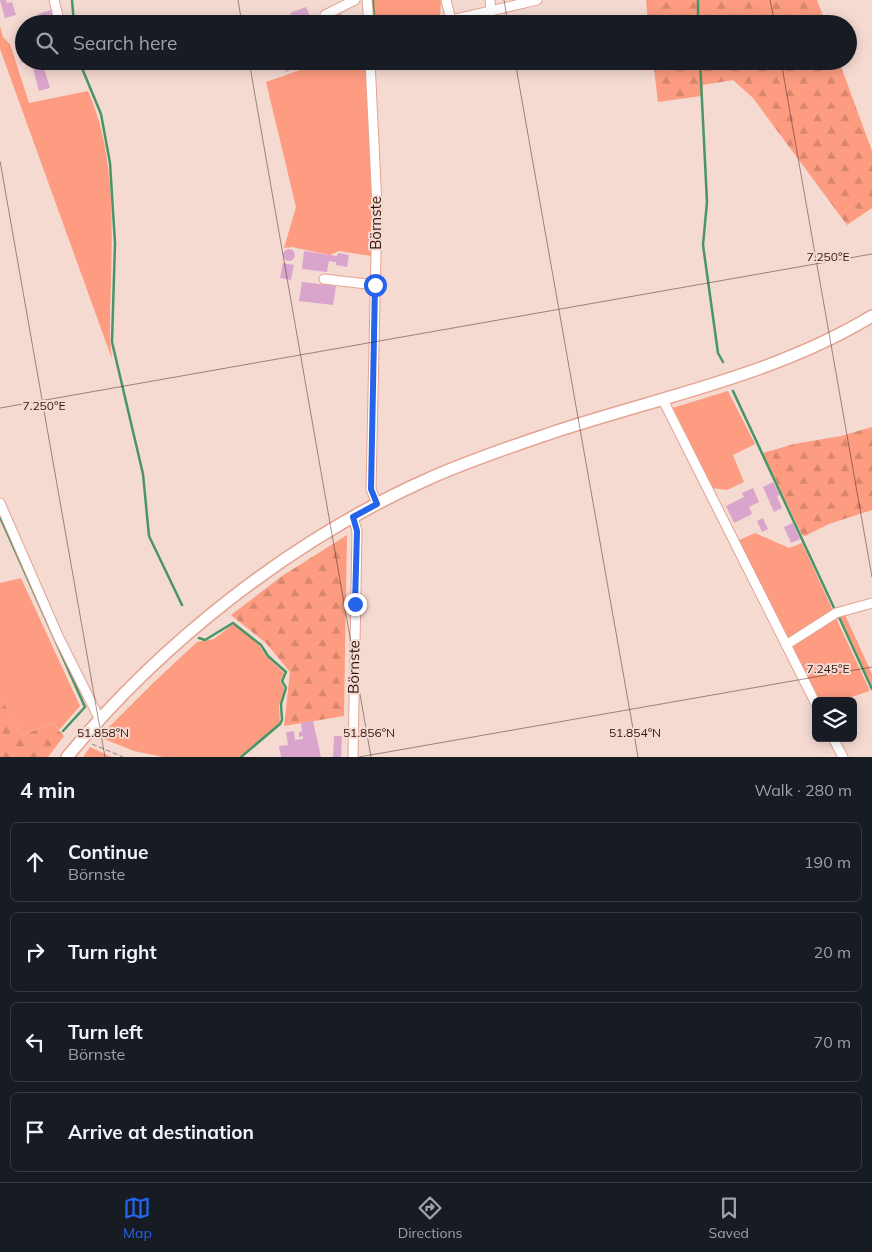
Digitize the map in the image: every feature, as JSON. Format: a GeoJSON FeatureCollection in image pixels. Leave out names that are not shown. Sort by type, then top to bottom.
{"type":"FeatureCollection","features":[{"type":"Feature","properties":{"kind":"main road"},"geometry":{"type":"LineString","coordinates":[[68,757],[99,718],[139,677],[190,632],[293,554],[353,517],[428,479],[482,457],[554,432],[744,375],[824,342],[872,316]]}},
{"type":"Feature","properties":{"kind":"street"},"geometry":{"type":"LineString","coordinates":[[54,0],[58,15]]}},
{"type":"Feature","properties":{"kind":"street"},"geometry":{"type":"LineString","coordinates":[[326,15],[355,0]]}},
{"type":"Feature","properties":{"kind":"street"},"geometry":{"type":"LineString","coordinates":[[368,0],[368,15]]}},
{"type":"Feature","properties":{"kind":"street"},"geometry":{"type":"LineString","coordinates":[[446,0],[450,15]]}},
{"type":"Feature","properties":{"kind":"street"},"geometry":{"type":"LineString","coordinates":[[490,0],[490,10]]}},
{"type":"Feature","properties":{"kind":"street"},"geometry":{"type":"LineString","coordinates":[[470,15],[537,0]]}},
{"type":"Feature","properties":{"kind":"street","name":"Börnste"},"geometry":{"type":"LineString","coordinates":[[370,70],[377,206],[371,489],[377,504]]}},
{"type":"Feature","properties":{"kind":"street"},"geometry":{"type":"LineString","coordinates":[[324,278],[375,285]]}},
{"type":"Feature","properties":{"kind":"street"},"geometry":{"type":"LineString","coordinates":[[663,400],[812,697]]}},
{"type":"Feature","properties":{"kind":"street"},"geometry":{"type":"LineString","coordinates":[[0,503],[58,638],[99,718]]}},
{"type":"Feature","properties":{"kind":"street","name":"Börnste"},"geometry":{"type":"LineString","coordinates":[[353,517],[357,531],[353,757]]}},
{"type":"Feature","properties":{"kind":"street"},"geometry":{"type":"LineString","coordinates":[[786,645],[836,613],[872,603]]}},
{"type":"Feature","properties":{"kind":"street"},"geometry":{"type":"LineString","coordinates":[[835,742],[842,757]]}},
{"type":"Feature","properties":{"kind":"path"},"geometry":{"type":"LineString","coordinates":[[82,739],[123,757]]}},
{"type":"Feature","properties":{"kind":"green space"},"geometry":{"type":"Polygon","coordinates":[[[371,0],[441,0],[440,15],[372,15],[371,0]]]}},
{"type":"Feature","properties":{"kind":"green space"},"geometry":{"type":"Polygon","coordinates":[[[646,0],[817,0],[823,15],[647,15],[646,0]]]}},
{"type":"Feature","properties":{"kind":"green space"},"geometry":{"type":"Polygon","coordinates":[[[0,26],[3,37],[10,44],[15,60],[15,70],[18,70],[29,103],[88,91],[96,112],[107,158],[110,181],[112,252],[110,328],[112,359],[0,49],[0,26]]]}},
{"type":"Feature","properties":{"kind":"green space"},"geometry":{"type":"Polygon","coordinates":[[[300,70],[366,70],[373,194],[371,256],[339,251],[330,255],[292,247],[284,248],[296,207],[266,82],[300,70]]]}},
{"type":"Feature","properties":{"kind":"green space"},"geometry":{"type":"Polygon","coordinates":[[[654,70],[842,70],[872,151],[872,208],[847,225],[753,98],[733,80],[703,85],[701,96],[658,102],[654,70]]]}},
{"type":"Feature","properties":{"kind":"green space"},"geometry":{"type":"Polygon","coordinates":[[[728,391],[755,444],[733,455],[744,482],[727,490],[711,488],[672,408],[728,391]]]}},
{"type":"Feature","properties":{"kind":"green space"},"geometry":{"type":"Polygon","coordinates":[[[872,427],[872,510],[829,524],[805,536],[802,535],[763,453],[794,444],[841,436],[872,427]]]}},
{"type":"Feature","properties":{"kind":"green space"},"geometry":{"type":"Polygon","coordinates":[[[755,533],[789,548],[802,543],[833,611],[787,640],[737,541],[755,533]]]}},
{"type":"Feature","properties":{"kind":"green space"},"geometry":{"type":"Polygon","coordinates":[[[347,535],[344,716],[284,726],[290,672],[266,643],[231,615],[282,576],[347,535]]]}},
{"type":"Feature","properties":{"kind":"green space"},"geometry":{"type":"Polygon","coordinates":[[[21,578],[80,706],[59,730],[52,723],[21,736],[0,695],[0,583],[21,578]]]}},
{"type":"Feature","properties":{"kind":"green space"},"geometry":{"type":"Polygon","coordinates":[[[845,615],[872,674],[872,686],[840,616],[845,615]]]}},
{"type":"Feature","properties":{"kind":"green space"},"geometry":{"type":"Polygon","coordinates":[[[836,618],[870,691],[851,697],[817,697],[790,647],[836,618]]]}},
{"type":"Feature","properties":{"kind":"green space"},"geometry":{"type":"Polygon","coordinates":[[[233,624],[258,644],[266,656],[284,673],[280,681],[285,690],[279,705],[280,723],[239,757],[163,757],[134,751],[99,737],[197,642],[214,639],[233,624]]]}},
{"type":"Feature","properties":{"kind":"green space"},"geometry":{"type":"Polygon","coordinates":[[[0,695],[21,736],[52,723],[64,736],[48,757],[0,757],[0,695]]]}},
{"type":"Feature","properties":{"kind":"green space"},"geometry":{"type":"Polygon","coordinates":[[[90,747],[112,757],[83,757],[90,747]]]}},
{"type":"Feature","properties":{"kind":"building"},"geometry":{"type":"Polygon","coordinates":[[[0,0],[6,0],[7,3],[12,2],[16,15],[5,18],[0,0]]]}},
{"type":"Feature","properties":{"kind":"building"},"geometry":{"type":"Polygon","coordinates":[[[306,7],[310,15],[291,15],[290,13],[306,7]]]}},
{"type":"Feature","properties":{"kind":"building"},"geometry":{"type":"Polygon","coordinates":[[[51,10],[52,15],[38,15],[51,10]]]}},
{"type":"Feature","properties":{"kind":"building"},"geometry":{"type":"Polygon","coordinates":[[[33,70],[45,70],[50,88],[39,91],[33,70]]]}},
{"type":"Feature","properties":{"kind":"building"},"geometry":{"type":"Polygon","coordinates":[[[289,249],[295,255],[289,261],[283,255],[289,249]]]}},
{"type":"Feature","properties":{"kind":"building"},"geometry":{"type":"Polygon","coordinates":[[[304,251],[337,256],[338,253],[349,255],[347,267],[336,265],[336,262],[329,261],[327,272],[302,269],[304,251]]]}},
{"type":"Feature","properties":{"kind":"building"},"geometry":{"type":"Polygon","coordinates":[[[283,263],[294,265],[291,280],[280,278],[283,263]]]}},
{"type":"Feature","properties":{"kind":"building"},"geometry":{"type":"Polygon","coordinates":[[[302,282],[336,286],[333,305],[299,301],[302,282]]]}},
{"type":"Feature","properties":{"kind":"building"},"geometry":{"type":"Polygon","coordinates":[[[773,482],[780,495],[777,496],[782,508],[774,512],[763,487],[773,482]]]}},
{"type":"Feature","properties":{"kind":"building"},"geometry":{"type":"Polygon","coordinates":[[[753,488],[759,502],[749,507],[752,514],[734,523],[726,506],[744,497],[742,493],[753,488]]]}},
{"type":"Feature","properties":{"kind":"building"},"geometry":{"type":"Polygon","coordinates":[[[763,518],[768,529],[762,532],[757,521],[763,518]]]}},
{"type":"Feature","properties":{"kind":"building"},"geometry":{"type":"Polygon","coordinates":[[[793,523],[800,539],[791,543],[784,527],[793,523]]]}},
{"type":"Feature","properties":{"kind":"building"},"geometry":{"type":"Polygon","coordinates":[[[313,721],[321,757],[281,757],[279,746],[288,745],[286,732],[294,731],[295,740],[303,739],[303,736],[299,737],[299,732],[302,731],[301,723],[313,721]]]}},
{"type":"Feature","properties":{"kind":"building"},"geometry":{"type":"Polygon","coordinates":[[[334,736],[342,736],[341,757],[333,757],[334,736]]]}},
{"type":"Feature","properties":{"kind":"waterway"},"geometry":{"type":"LineString","coordinates":[[72,0],[73,15]]}},
{"type":"Feature","properties":{"kind":"waterway"},"geometry":{"type":"LineString","coordinates":[[373,0],[374,15]]}},
{"type":"Feature","properties":{"kind":"waterway"},"geometry":{"type":"LineString","coordinates":[[698,0],[698,15]]}},
{"type":"Feature","properties":{"kind":"waterway"},"geometry":{"type":"LineString","coordinates":[[83,70],[101,114],[110,163],[115,243],[112,342],[143,474],[149,536],[182,605]]}},
{"type":"Feature","properties":{"kind":"waterway"},"geometry":{"type":"LineString","coordinates":[[700,70],[707,202],[703,245],[718,353],[723,362]]}},
{"type":"Feature","properties":{"kind":"waterway"},"geometry":{"type":"LineString","coordinates":[[733,391],[835,610]]}},
{"type":"Feature","properties":{"kind":"waterway"},"geometry":{"type":"LineString","coordinates":[[0,517],[85,707],[63,731]]}},
{"type":"Feature","properties":{"kind":"waterway"},"geometry":{"type":"LineString","coordinates":[[839,617],[872,689]]}},
{"type":"Feature","properties":{"kind":"waterway"},"geometry":{"type":"LineString","coordinates":[[199,638],[205,640],[233,623],[261,645],[268,656],[286,672],[282,681],[286,688],[281,704],[282,720],[280,724],[241,757]]}},
{"type":"Feature","properties":{"kind":"route"},"geometry":{"type":"LineString","coordinates":[[355,604],[357,531],[353,517],[377,504],[371,489],[372,349],[375,285]]}}]}
